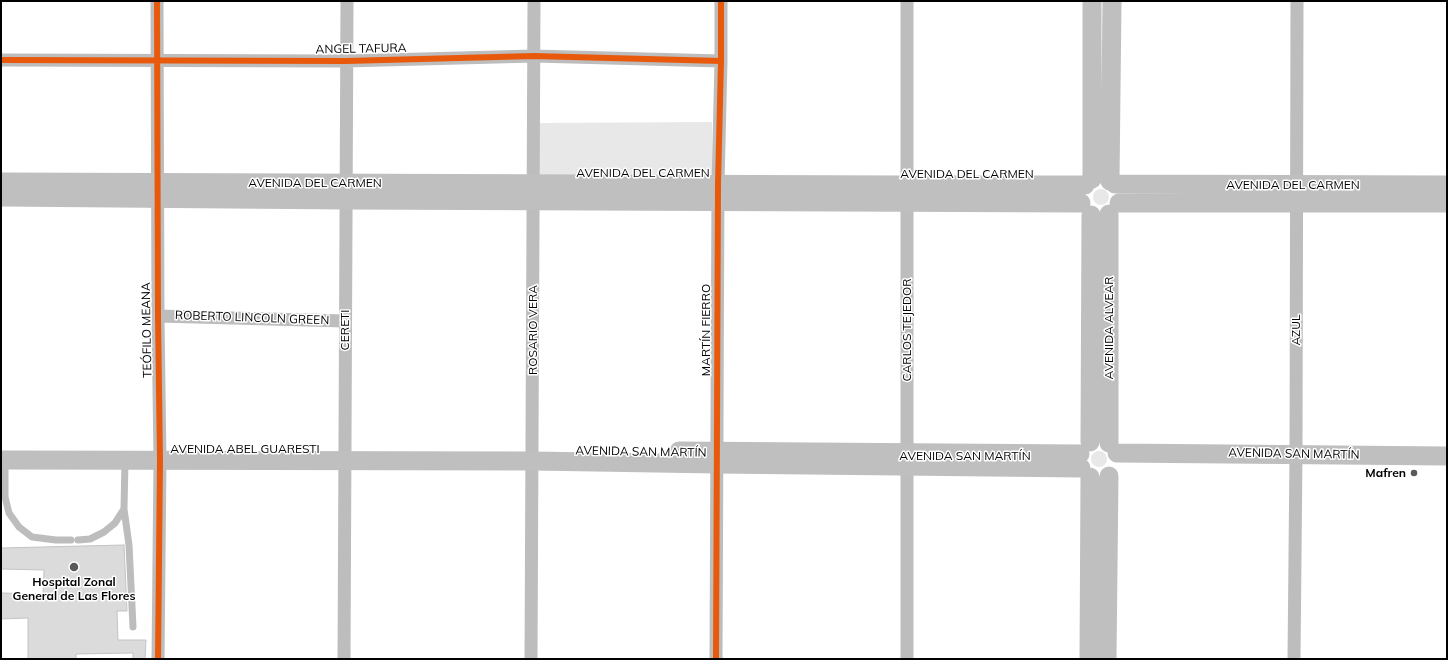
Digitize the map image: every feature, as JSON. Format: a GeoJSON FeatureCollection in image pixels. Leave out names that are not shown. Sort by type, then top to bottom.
{"type":"FeatureCollection","features":[{"type":"Feature","properties":{"kind":"main road","name":"AVENIDA ALVEAR"},"geometry":{"type":"LineString","coordinates":[[1092,1],[1096,200],[1113,459],[1107,659]]}},
{"type":"Feature","properties":{"kind":"main road"},"geometry":{"type":"LineString","coordinates":[[1096,200],[1119,196],[1118,190],[1112,182],[1112,1]]}},
{"type":"Feature","properties":{"kind":"main road","name":"AVENIDA DEL CARMEN"},"geometry":{"type":"LineString","coordinates":[[1,182],[157,190],[346,192],[907,193],[1096,200],[1297,194],[1447,185]]}},
{"type":"Feature","properties":{"kind":"main road","name":"AVENIDA DEL CARMEN"},"geometry":{"type":"LineString","coordinates":[[1112,182],[1447,203]]}},
{"type":"Feature","properties":{"kind":"main road","name":"AVENIDA DEL CARMEN"},"geometry":{"type":"LineString","coordinates":[[1,197],[157,190]]}},
{"type":"Feature","properties":{"kind":"main road","name":"AVENIDA ALVEAR"},"geometry":{"type":"LineString","coordinates":[[1089,659],[1085,460],[1096,200]]}},
{"type":"Feature","properties":{"kind":"main road"},"geometry":{"type":"LineString","coordinates":[[1096,440],[1103,440],[1113,459],[1102,479],[1085,460],[1096,440]]}},
{"type":"Feature","properties":{"kind":"main road","name":"AVENIDA ABEL GUARESTI"},"geometry":{"type":"LineString","coordinates":[[2,456],[125,460],[160,455]]}},
{"type":"Feature","properties":{"kind":"main road","name":"AVENIDA SAN MARTÍN"},"geometry":{"type":"LineString","coordinates":[[345,455],[1085,460]]}},
{"type":"Feature","properties":{"kind":"main road","name":"AVENIDA ABEL GUARESTI"},"geometry":{"type":"LineString","coordinates":[[2,456],[345,455]]}},
{"type":"Feature","properties":{"kind":"main road","name":"AVENIDA SAN MARTÍN"},"geometry":{"type":"LineString","coordinates":[[1296,460],[1447,456]]}},
{"type":"Feature","properties":{"kind":"main road"},"geometry":{"type":"LineString","coordinates":[[1113,459],[1296,460]]}},
{"type":"Feature","properties":{"kind":"main road","name":"AVENIDA SAN MARTÍN"},"geometry":{"type":"LineString","coordinates":[[1296,460],[1447,467]]}},
{"type":"Feature","properties":{"kind":"street","name":"TEÓFILO MEANA"},"geometry":{"type":"LineString","coordinates":[[157,1],[157,190],[160,455],[158,659]]}},
{"type":"Feature","properties":{"kind":"street","name":"CERETI"},"geometry":{"type":"LineString","coordinates":[[344,659],[347,1]]}},
{"type":"Feature","properties":{"kind":"street","name":"ROSARIO VERA"},"geometry":{"type":"LineString","coordinates":[[531,659],[534,1]]}},
{"type":"Feature","properties":{"kind":"street","name":"MARTÍN FIERRO"},"geometry":{"type":"LineString","coordinates":[[716,659],[718,193],[722,61],[722,1]]}},
{"type":"Feature","properties":{"kind":"street","name":"CARLOS TEJEDOR"},"geometry":{"type":"LineString","coordinates":[[907,1],[907,659]]}},
{"type":"Feature","properties":{"kind":"street","name":"AZUL"},"geometry":{"type":"LineString","coordinates":[[1294,659],[1297,1]]}},
{"type":"Feature","properties":{"kind":"street","name":"ANGEL TAFURA"},"geometry":{"type":"LineString","coordinates":[[1,60],[346,61],[534,56],[722,61]]}},
{"type":"Feature","properties":{"kind":"street","name":"ROBERTO LINCOLN GREEN"},"geometry":{"type":"LineString","coordinates":[[158,316],[346,321]]}},
{"type":"Feature","properties":{"kind":"lane"},"geometry":{"type":"LineString","coordinates":[[2,456],[5,497],[10,512],[20,527],[32,537],[56,540],[90,539],[104,532],[115,523],[124,509]]}},
{"type":"Feature","properties":{"kind":"lane"},"geometry":{"type":"LineString","coordinates":[[125,460],[124,509],[129,545],[132,627]]}},
{"type":"Feature","properties":{"kind":"shaded area"},"geometry":{"type":"Polygon","coordinates":[[[712,122],[712,174],[539,175],[539,123],[712,122]]]}},
{"type":"Feature","properties":{"kind":"shaded area"},"geometry":{"type":"Polygon","coordinates":[[[1101,189],[1107,191],[1109,197],[1107,203],[1101,205],[1095,203],[1093,197],[1095,191],[1101,189]]]}},
{"type":"Feature","properties":{"kind":"shaded area"},"geometry":{"type":"Polygon","coordinates":[[[1099,451],[1105,453],[1107,459],[1105,465],[1099,467],[1093,465],[1091,459],[1093,453],[1099,451]]]}},
{"type":"Feature","properties":{"kind":"building"},"geometry":{"type":"Polygon","coordinates":[[[124,545],[127,611],[117,611],[118,640],[146,640],[145,659],[133,659],[133,653],[76,654],[76,659],[28,659],[28,618],[1,619],[1,593],[43,594],[44,570],[1,569],[1,548],[124,545]]]}},
{"type":"Feature","properties":{"kind":"cycle path"},"geometry":{"type":"LineString","coordinates":[[157,1],[160,461],[158,659]]}},
{"type":"Feature","properties":{"kind":"cycle path"},"geometry":{"type":"LineString","coordinates":[[716,659],[718,184],[721,1]]}},
{"type":"Feature","properties":{"kind":"cycle path"},"geometry":{"type":"LineString","coordinates":[[1,60],[346,61],[534,56],[721,61]]}},
{"type":"Feature","properties":{"kind":"place","name":"Mafren"},"geometry":{"type":"Point","coordinates":[1414,473]}},
{"type":"Feature","properties":{"kind":"place","name":"Hospital Zonal General de Las Flores"},"geometry":{"type":"Point","coordinates":[74,567]}}]}
